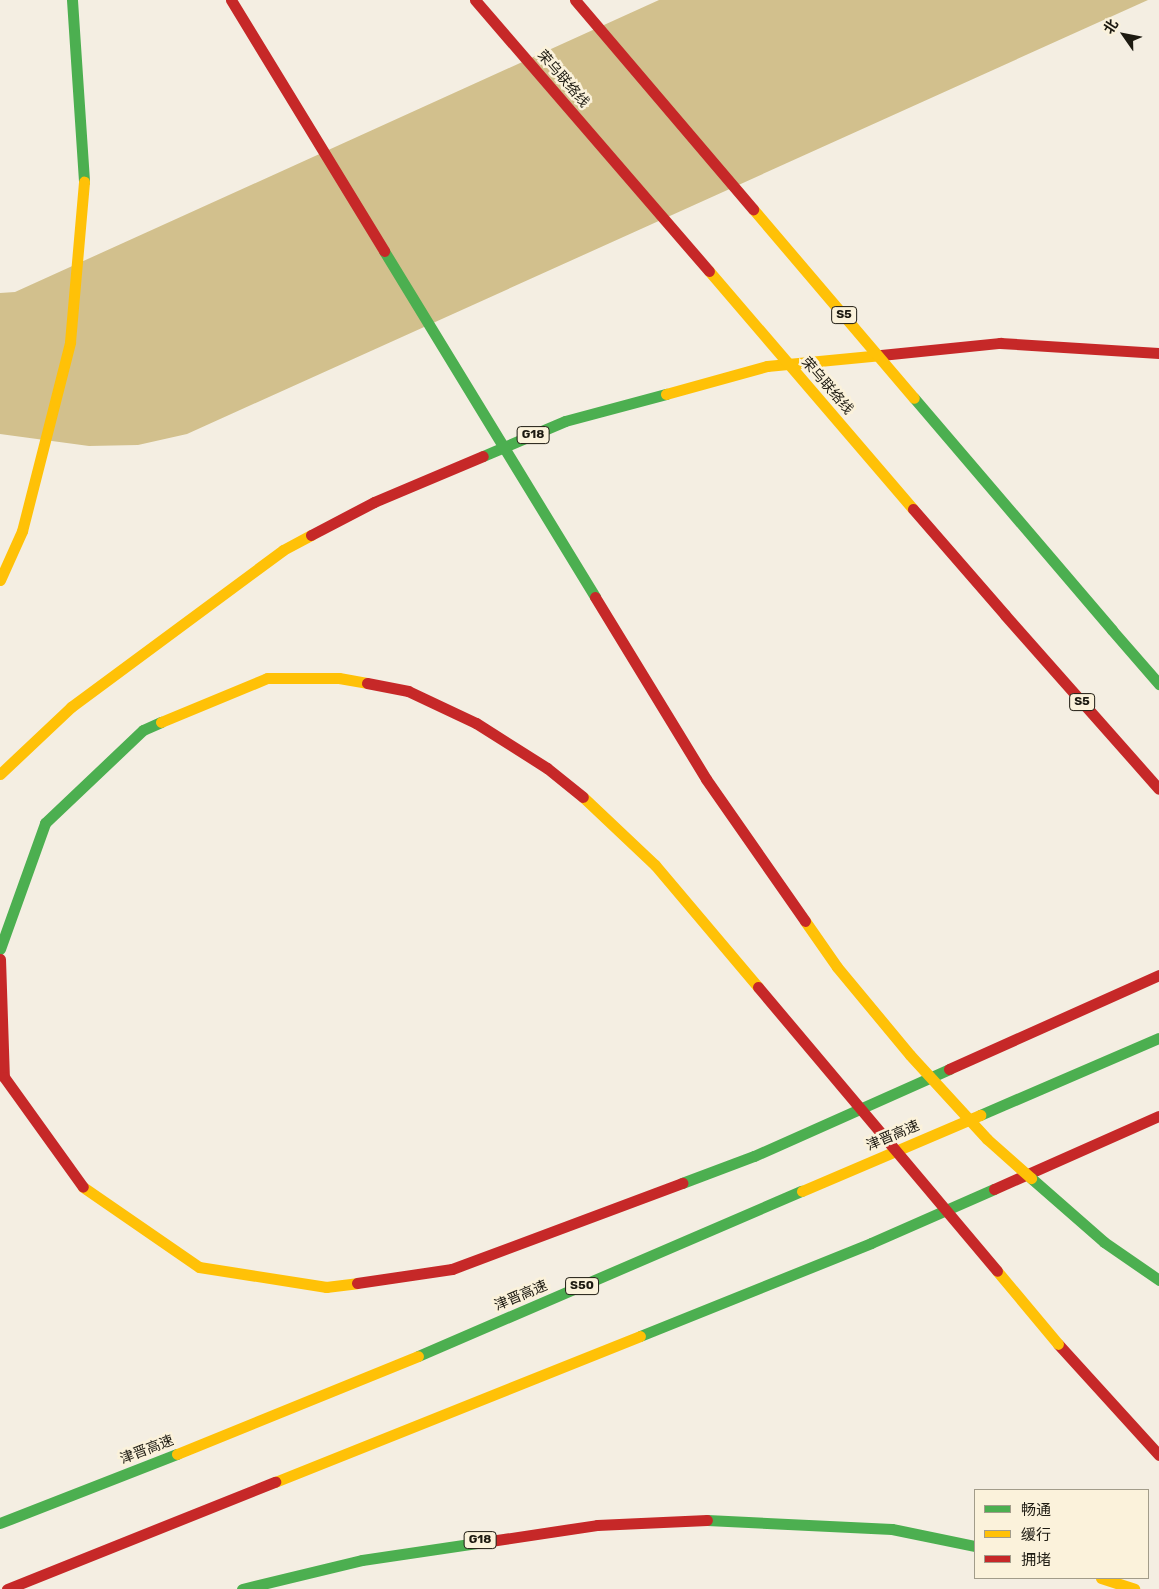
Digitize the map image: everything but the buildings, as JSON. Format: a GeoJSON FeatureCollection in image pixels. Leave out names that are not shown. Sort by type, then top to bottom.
{"type":"FeatureCollection","features":[{"type":"Feature","properties":{"kind":"highway"},"geometry":{"type":"LineString","coordinates":[[0,580],[22,531],[71,332],[85,173],[72,0]]}},
{"type":"Feature","properties":{"kind":"highway"},"geometry":{"type":"LineString","coordinates":[[231,0],[706,779],[837,967],[910,1055],[987,1139],[1104,1242],[1159,1280]]}},
{"type":"Feature","properties":{"kind":"highway","name":"荣乌联络线"},"geometry":{"type":"LineString","coordinates":[[475,0],[1159,789]]}},
{"type":"Feature","properties":{"kind":"highway","name":"S5"},"geometry":{"type":"LineString","coordinates":[[575,0],[1159,684]]}},
{"type":"Feature","properties":{"kind":"highway","name":"G18"},"geometry":{"type":"LineString","coordinates":[[0,774],[71,707],[283,550],[374,502],[565,421],[767,366],[1000,344],[1159,353]]}},
{"type":"Feature","properties":{"kind":"highway"},"geometry":{"type":"LineString","coordinates":[[0,949],[45,823],[143,730],[267,678],[339,678],[408,691],[476,723],[548,768],[599,810],[655,865],[1058,1344],[1159,1455]]}},
{"type":"Feature","properties":{"kind":"highway"},"geometry":{"type":"LineString","coordinates":[[0,958],[4,1076],[84,1190],[199,1267],[326,1287],[462,1266],[754,1156],[1159,976]]}},
{"type":"Feature","properties":{"kind":"highway","name":"津晋高速"},"geometry":{"type":"LineString","coordinates":[[0,1523],[291,1410],[1159,1038]]}},
{"type":"Feature","properties":{"kind":"highway"},"geometry":{"type":"LineString","coordinates":[[7,1589],[871,1243],[1159,1116]]}},
{"type":"Feature","properties":{"kind":"highway","name":"G18"},"geometry":{"type":"LineString","coordinates":[[242,1589],[362,1560],[487,1539],[597,1524],[721,1519],[892,1529],[974,1546]]}},
{"type":"Feature","properties":{"kind":"highway"},"geometry":{"type":"LineString","coordinates":[[1104,1579],[1134,1589]]}},
{"type":"Feature","properties":{"kind":"shaded area"},"geometry":{"type":"Polygon","coordinates":[[[659,0],[1148,0],[187,434],[138,445],[89,446],[0,434],[0,293],[15,292],[659,0]]]}},
{"type":"Feature","properties":{"kind":"traffic: fast"},"geometry":{"type":"LineString","coordinates":[[72,0],[84,182]]}},
{"type":"Feature","properties":{"kind":"traffic: fast"},"geometry":{"type":"LineString","coordinates":[[384,251],[595,597]]}},
{"type":"Feature","properties":{"kind":"traffic: fast"},"geometry":{"type":"LineString","coordinates":[[483,456],[565,421],[666,394]]}},
{"type":"Feature","properties":{"kind":"traffic: fast"},"geometry":{"type":"LineString","coordinates":[[914,398],[1112,630]]}},
{"type":"Feature","properties":{"kind":"traffic: fast"},"geometry":{"type":"LineString","coordinates":[[1112,630],[1159,684]]}},
{"type":"Feature","properties":{"kind":"traffic: fast"},"geometry":{"type":"LineString","coordinates":[[0,949],[45,823],[143,730],[161,722]]}},
{"type":"Feature","properties":{"kind":"traffic: fast"},"geometry":{"type":"LineString","coordinates":[[980,1115],[1159,1038]]}},
{"type":"Feature","properties":{"kind":"traffic: fast"},"geometry":{"type":"LineString","coordinates":[[682,1183],[754,1156],[949,1069]]}},
{"type":"Feature","properties":{"kind":"traffic: fast"},"geometry":{"type":"LineString","coordinates":[[1031,1178],[1104,1242],[1159,1280]]}},
{"type":"Feature","properties":{"kind":"traffic: fast"},"geometry":{"type":"LineString","coordinates":[[640,1336],[871,1243],[994,1189]]}},
{"type":"Feature","properties":{"kind":"traffic: fast"},"geometry":{"type":"LineString","coordinates":[[418,1356],[802,1191]]}},
{"type":"Feature","properties":{"kind":"traffic: fast"},"geometry":{"type":"LineString","coordinates":[[0,1523],[177,1454]]}},
{"type":"Feature","properties":{"kind":"traffic: fast"},"geometry":{"type":"LineString","coordinates":[[707,1520],[892,1529],[974,1546]]}},
{"type":"Feature","properties":{"kind":"traffic: fast"},"geometry":{"type":"LineString","coordinates":[[242,1589],[362,1560],[477,1543]]}},
{"type":"Feature","properties":{"kind":"traffic: slow"},"geometry":{"type":"LineString","coordinates":[[0,580],[22,531],[70,342],[84,182]]}},
{"type":"Feature","properties":{"kind":"traffic: slow"},"geometry":{"type":"LineString","coordinates":[[753,209],[914,398]]}},
{"type":"Feature","properties":{"kind":"traffic: slow"},"geometry":{"type":"LineString","coordinates":[[709,271],[913,509]]}},
{"type":"Feature","properties":{"kind":"traffic: slow"},"geometry":{"type":"LineString","coordinates":[[666,394],[767,366],[881,355]]}},
{"type":"Feature","properties":{"kind":"traffic: slow"},"geometry":{"type":"LineString","coordinates":[[0,774],[71,707],[283,550],[311,535]]}},
{"type":"Feature","properties":{"kind":"traffic: slow"},"geometry":{"type":"LineString","coordinates":[[161,722],[267,678],[339,678],[367,683]]}},
{"type":"Feature","properties":{"kind":"traffic: slow"},"geometry":{"type":"LineString","coordinates":[[583,797],[655,865],[758,987]]}},
{"type":"Feature","properties":{"kind":"traffic: slow"},"geometry":{"type":"LineString","coordinates":[[805,921],[837,967],[910,1055],[987,1139],[1031,1178]]}},
{"type":"Feature","properties":{"kind":"traffic: slow"},"geometry":{"type":"LineString","coordinates":[[802,1191],[980,1115]]}},
{"type":"Feature","properties":{"kind":"traffic: slow"},"geometry":{"type":"LineString","coordinates":[[83,1187],[199,1267],[326,1287],[357,1283]]}},
{"type":"Feature","properties":{"kind":"traffic: slow"},"geometry":{"type":"LineString","coordinates":[[997,1271],[1058,1344]]}},
{"type":"Feature","properties":{"kind":"traffic: slow"},"geometry":{"type":"LineString","coordinates":[[275,1482],[640,1336]]}},
{"type":"Feature","properties":{"kind":"traffic: slow"},"geometry":{"type":"LineString","coordinates":[[177,1454],[418,1356]]}},
{"type":"Feature","properties":{"kind":"traffic: slow"},"geometry":{"type":"LineString","coordinates":[[1104,1579],[1134,1589]]}},
{"type":"Feature","properties":{"kind":"traffic: jam"},"geometry":{"type":"LineString","coordinates":[[231,0],[384,251]]}},
{"type":"Feature","properties":{"kind":"traffic: jam"},"geometry":{"type":"LineString","coordinates":[[475,0],[709,271]]}},
{"type":"Feature","properties":{"kind":"traffic: jam"},"geometry":{"type":"LineString","coordinates":[[575,0],[753,209]]}},
{"type":"Feature","properties":{"kind":"traffic: jam"},"geometry":{"type":"LineString","coordinates":[[881,355],[1000,343],[1159,353]]}},
{"type":"Feature","properties":{"kind":"traffic: jam"},"geometry":{"type":"LineString","coordinates":[[311,535],[374,502],[483,456]]}},
{"type":"Feature","properties":{"kind":"traffic: jam"},"geometry":{"type":"LineString","coordinates":[[913,509],[1005,615]]}},
{"type":"Feature","properties":{"kind":"traffic: jam"},"geometry":{"type":"LineString","coordinates":[[595,597],[706,779],[805,921]]}},
{"type":"Feature","properties":{"kind":"traffic: jam"},"geometry":{"type":"LineString","coordinates":[[1005,615],[1159,789]]}},
{"type":"Feature","properties":{"kind":"traffic: jam"},"geometry":{"type":"LineString","coordinates":[[367,683],[408,691],[476,723],[547,768],[583,797]]}},
{"type":"Feature","properties":{"kind":"traffic: jam"},"geometry":{"type":"LineString","coordinates":[[0,959],[4,1077],[83,1187]]}},
{"type":"Feature","properties":{"kind":"traffic: jam"},"geometry":{"type":"LineString","coordinates":[[949,1069],[1159,975]]}},
{"type":"Feature","properties":{"kind":"traffic: jam"},"geometry":{"type":"LineString","coordinates":[[758,987],[997,1271]]}},
{"type":"Feature","properties":{"kind":"traffic: jam"},"geometry":{"type":"LineString","coordinates":[[994,1189],[1159,1116]]}},
{"type":"Feature","properties":{"kind":"traffic: jam"},"geometry":{"type":"LineString","coordinates":[[357,1283],[452,1269],[682,1183]]}},
{"type":"Feature","properties":{"kind":"traffic: jam"},"geometry":{"type":"LineString","coordinates":[[1058,1344],[1159,1455]]}},
{"type":"Feature","properties":{"kind":"traffic: jam"},"geometry":{"type":"LineString","coordinates":[[7,1589],[275,1482]]}},
{"type":"Feature","properties":{"kind":"traffic: jam"},"geometry":{"type":"LineString","coordinates":[[477,1543],[597,1525],[707,1520]]}}]}
